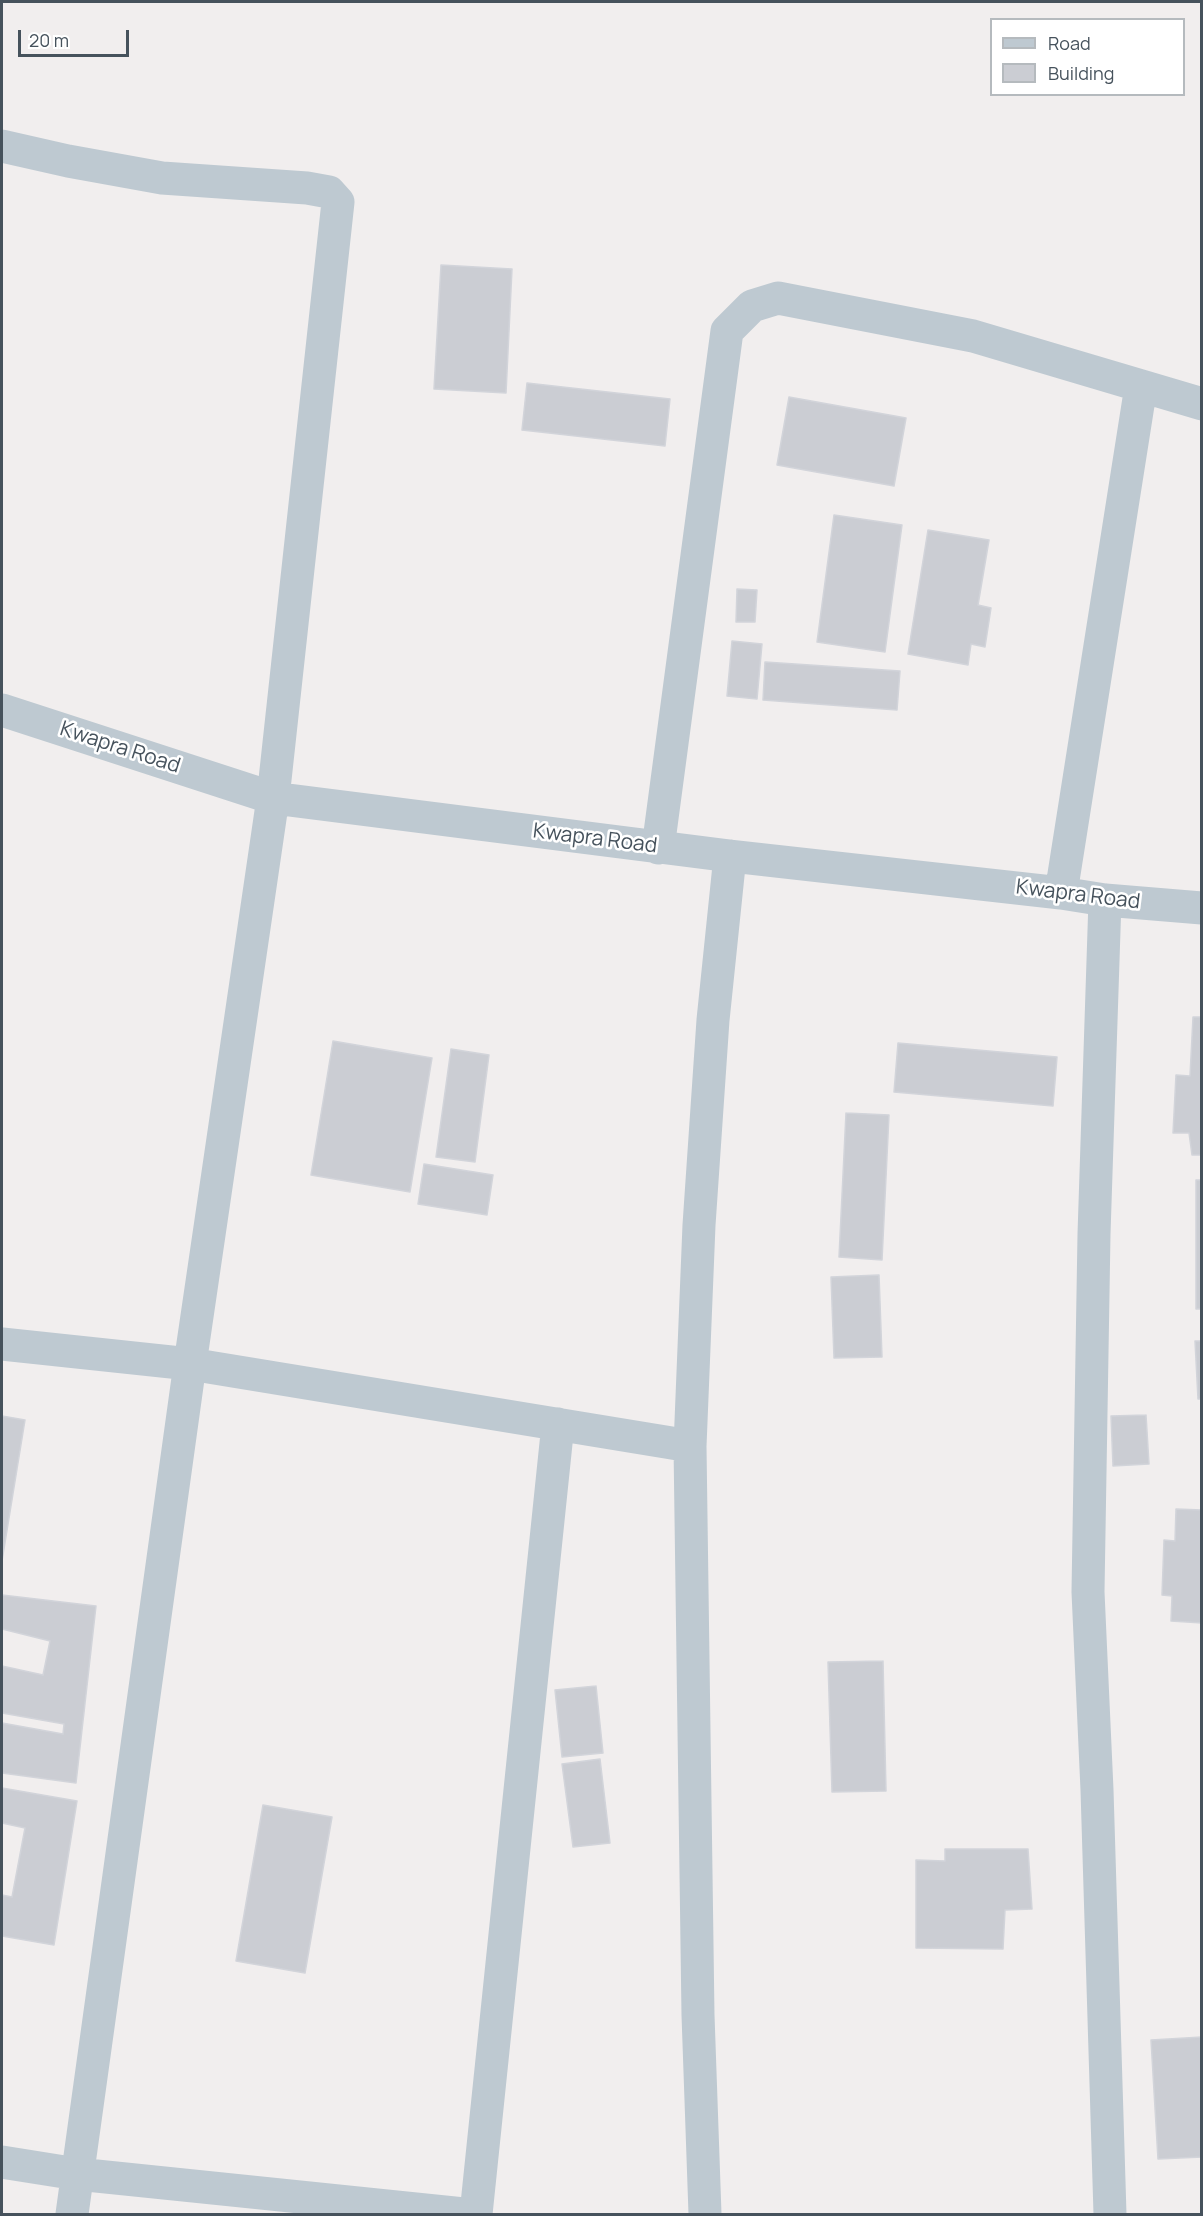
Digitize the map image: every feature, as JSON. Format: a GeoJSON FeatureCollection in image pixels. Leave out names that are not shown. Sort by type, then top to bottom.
{"type":"FeatureCollection","features":[{"type":"Feature","properties":{"kind":"street"},"geometry":{"type":"LineString","coordinates":[[2,146],[162,178],[307,188],[329,192],[338,202],[273,798],[190,1364],[72,2214]]}},
{"type":"Feature","properties":{"kind":"street"},"geometry":{"type":"LineString","coordinates":[[658,848],[727,331],[752,306],[778,298],[973,336],[1202,404]]}},
{"type":"Feature","properties":{"kind":"street"},"geometry":{"type":"LineString","coordinates":[[1061,893],[1141,386]]}},
{"type":"Feature","properties":{"kind":"street","name":"Kwapra Road"},"geometry":{"type":"LineString","coordinates":[[2,710],[273,798],[658,848],[1061,893],[1105,900],[1202,908]]}},
{"type":"Feature","properties":{"kind":"street"},"geometry":{"type":"LineString","coordinates":[[705,2214],[698,2015],[690,1446],[700,1214],[713,1020],[730,856]]}},
{"type":"Feature","properties":{"kind":"street"},"geometry":{"type":"LineString","coordinates":[[1105,900],[1094,1246],[1088,1592],[1100,1862],[1110,2214]]}},
{"type":"Feature","properties":{"kind":"street"},"geometry":{"type":"LineString","coordinates":[[2,1344],[190,1364],[690,1446]]}},
{"type":"Feature","properties":{"kind":"street"},"geometry":{"type":"LineString","coordinates":[[476,2214],[558,1424]]}},
{"type":"Feature","properties":{"kind":"street"},"geometry":{"type":"LineString","coordinates":[[2,2162],[77,2174],[464,2214]]}},
{"type":"Feature","properties":{"kind":"building"},"geometry":{"type":"Polygon","coordinates":[[[441,265],[512,269],[506,393],[434,389],[441,265]]]}},
{"type":"Feature","properties":{"kind":"building"},"geometry":{"type":"Polygon","coordinates":[[[527,383],[670,399],[665,446],[522,430],[527,383]]]}},
{"type":"Feature","properties":{"kind":"building"},"geometry":{"type":"Polygon","coordinates":[[[789,397],[906,418],[894,486],[777,465],[789,397]]]}},
{"type":"Feature","properties":{"kind":"building"},"geometry":{"type":"Polygon","coordinates":[[[834,515],[902,525],[885,652],[817,642],[834,515]]]}},
{"type":"Feature","properties":{"kind":"building"},"geometry":{"type":"Polygon","coordinates":[[[928,530],[989,540],[978,605],[991,608],[985,647],[971,644],[968,665],[908,654],[928,530]]]}},
{"type":"Feature","properties":{"kind":"building"},"geometry":{"type":"Polygon","coordinates":[[[737,589],[757,590],[755,622],[736,622],[737,589]]]}},
{"type":"Feature","properties":{"kind":"building"},"geometry":{"type":"Polygon","coordinates":[[[732,641],[762,644],[757,699],[727,696],[732,641]]]}},
{"type":"Feature","properties":{"kind":"building"},"geometry":{"type":"Polygon","coordinates":[[[765,662],[900,671],[897,710],[763,700],[765,662]]]}},
{"type":"Feature","properties":{"kind":"building"},"geometry":{"type":"Polygon","coordinates":[[[1193,1017],[1202,1017],[1202,1155],[1192,1155],[1189,1133],[1173,1133],[1176,1075],[1190,1076],[1193,1017]]]}},
{"type":"Feature","properties":{"kind":"building"},"geometry":{"type":"Polygon","coordinates":[[[333,1041],[432,1058],[410,1192],[311,1175],[333,1041]]]}},
{"type":"Feature","properties":{"kind":"building"},"geometry":{"type":"Polygon","coordinates":[[[898,1043],[1057,1057],[1053,1106],[894,1092],[898,1043]]]}},
{"type":"Feature","properties":{"kind":"building"},"geometry":{"type":"Polygon","coordinates":[[[451,1049],[489,1055],[475,1162],[436,1157],[451,1049]]]}},
{"type":"Feature","properties":{"kind":"building"},"geometry":{"type":"Polygon","coordinates":[[[846,1113],[889,1115],[882,1260],[839,1257],[846,1113]]]}},
{"type":"Feature","properties":{"kind":"building"},"geometry":{"type":"Polygon","coordinates":[[[424,1164],[493,1175],[487,1215],[418,1204],[424,1164]]]}},
{"type":"Feature","properties":{"kind":"building"},"geometry":{"type":"Polygon","coordinates":[[[1196,1180],[1202,1180],[1202,1309],[1196,1309],[1196,1180]]]}},
{"type":"Feature","properties":{"kind":"building"},"geometry":{"type":"Polygon","coordinates":[[[879,1275],[882,1357],[834,1358],[831,1277],[879,1275]]]}},
{"type":"Feature","properties":{"kind":"building"},"geometry":{"type":"Polygon","coordinates":[[[1195,1341],[1202,1341],[1202,1399],[1198,1399],[1195,1341]]]}},
{"type":"Feature","properties":{"kind":"building"},"geometry":{"type":"Polygon","coordinates":[[[1146,1415],[1149,1464],[1113,1466],[1111,1416],[1146,1415]]]}},
{"type":"Feature","properties":{"kind":"building"},"geometry":{"type":"Polygon","coordinates":[[[2,1416],[25,1420],[2,1561],[2,1416]]]}},
{"type":"Feature","properties":{"kind":"building"},"geometry":{"type":"Polygon","coordinates":[[[1176,1509],[1202,1510],[1202,1623],[1171,1621],[1172,1596],[1162,1595],[1164,1540],[1175,1541],[1176,1509]]]}},
{"type":"Feature","properties":{"kind":"building"},"geometry":{"type":"Polygon","coordinates":[[[2,1595],[96,1606],[76,1783],[2,1773],[2,1723],[63,1734],[64,1724],[2,1713],[2,1666],[43,1675],[50,1641],[2,1629],[2,1595]]]}},
{"type":"Feature","properties":{"kind":"building"},"geometry":{"type":"Polygon","coordinates":[[[883,1661],[886,1791],[832,1792],[828,1662],[883,1661]]]}},
{"type":"Feature","properties":{"kind":"building"},"geometry":{"type":"Polygon","coordinates":[[[596,1686],[603,1753],[562,1757],[555,1690],[596,1686]]]}},
{"type":"Feature","properties":{"kind":"building"},"geometry":{"type":"Polygon","coordinates":[[[600,1759],[610,1843],[573,1847],[562,1764],[600,1759]]]}},
{"type":"Feature","properties":{"kind":"building"},"geometry":{"type":"Polygon","coordinates":[[[2,1788],[77,1801],[54,1945],[2,1936],[2,1895],[12,1897],[25,1828],[2,1823],[2,1788]]]}},
{"type":"Feature","properties":{"kind":"building"},"geometry":{"type":"Polygon","coordinates":[[[263,1805],[332,1817],[305,1973],[236,1961],[263,1805]]]}},
{"type":"Feature","properties":{"kind":"building"},"geometry":{"type":"Polygon","coordinates":[[[945,1849],[1028,1849],[1032,1909],[1005,1910],[1003,1949],[916,1948],[916,1860],[945,1861],[945,1849]]]}},
{"type":"Feature","properties":{"kind":"building"},"geometry":{"type":"Polygon","coordinates":[[[1202,2037],[1202,2157],[1158,2159],[1151,2040],[1202,2037]]]}}]}
